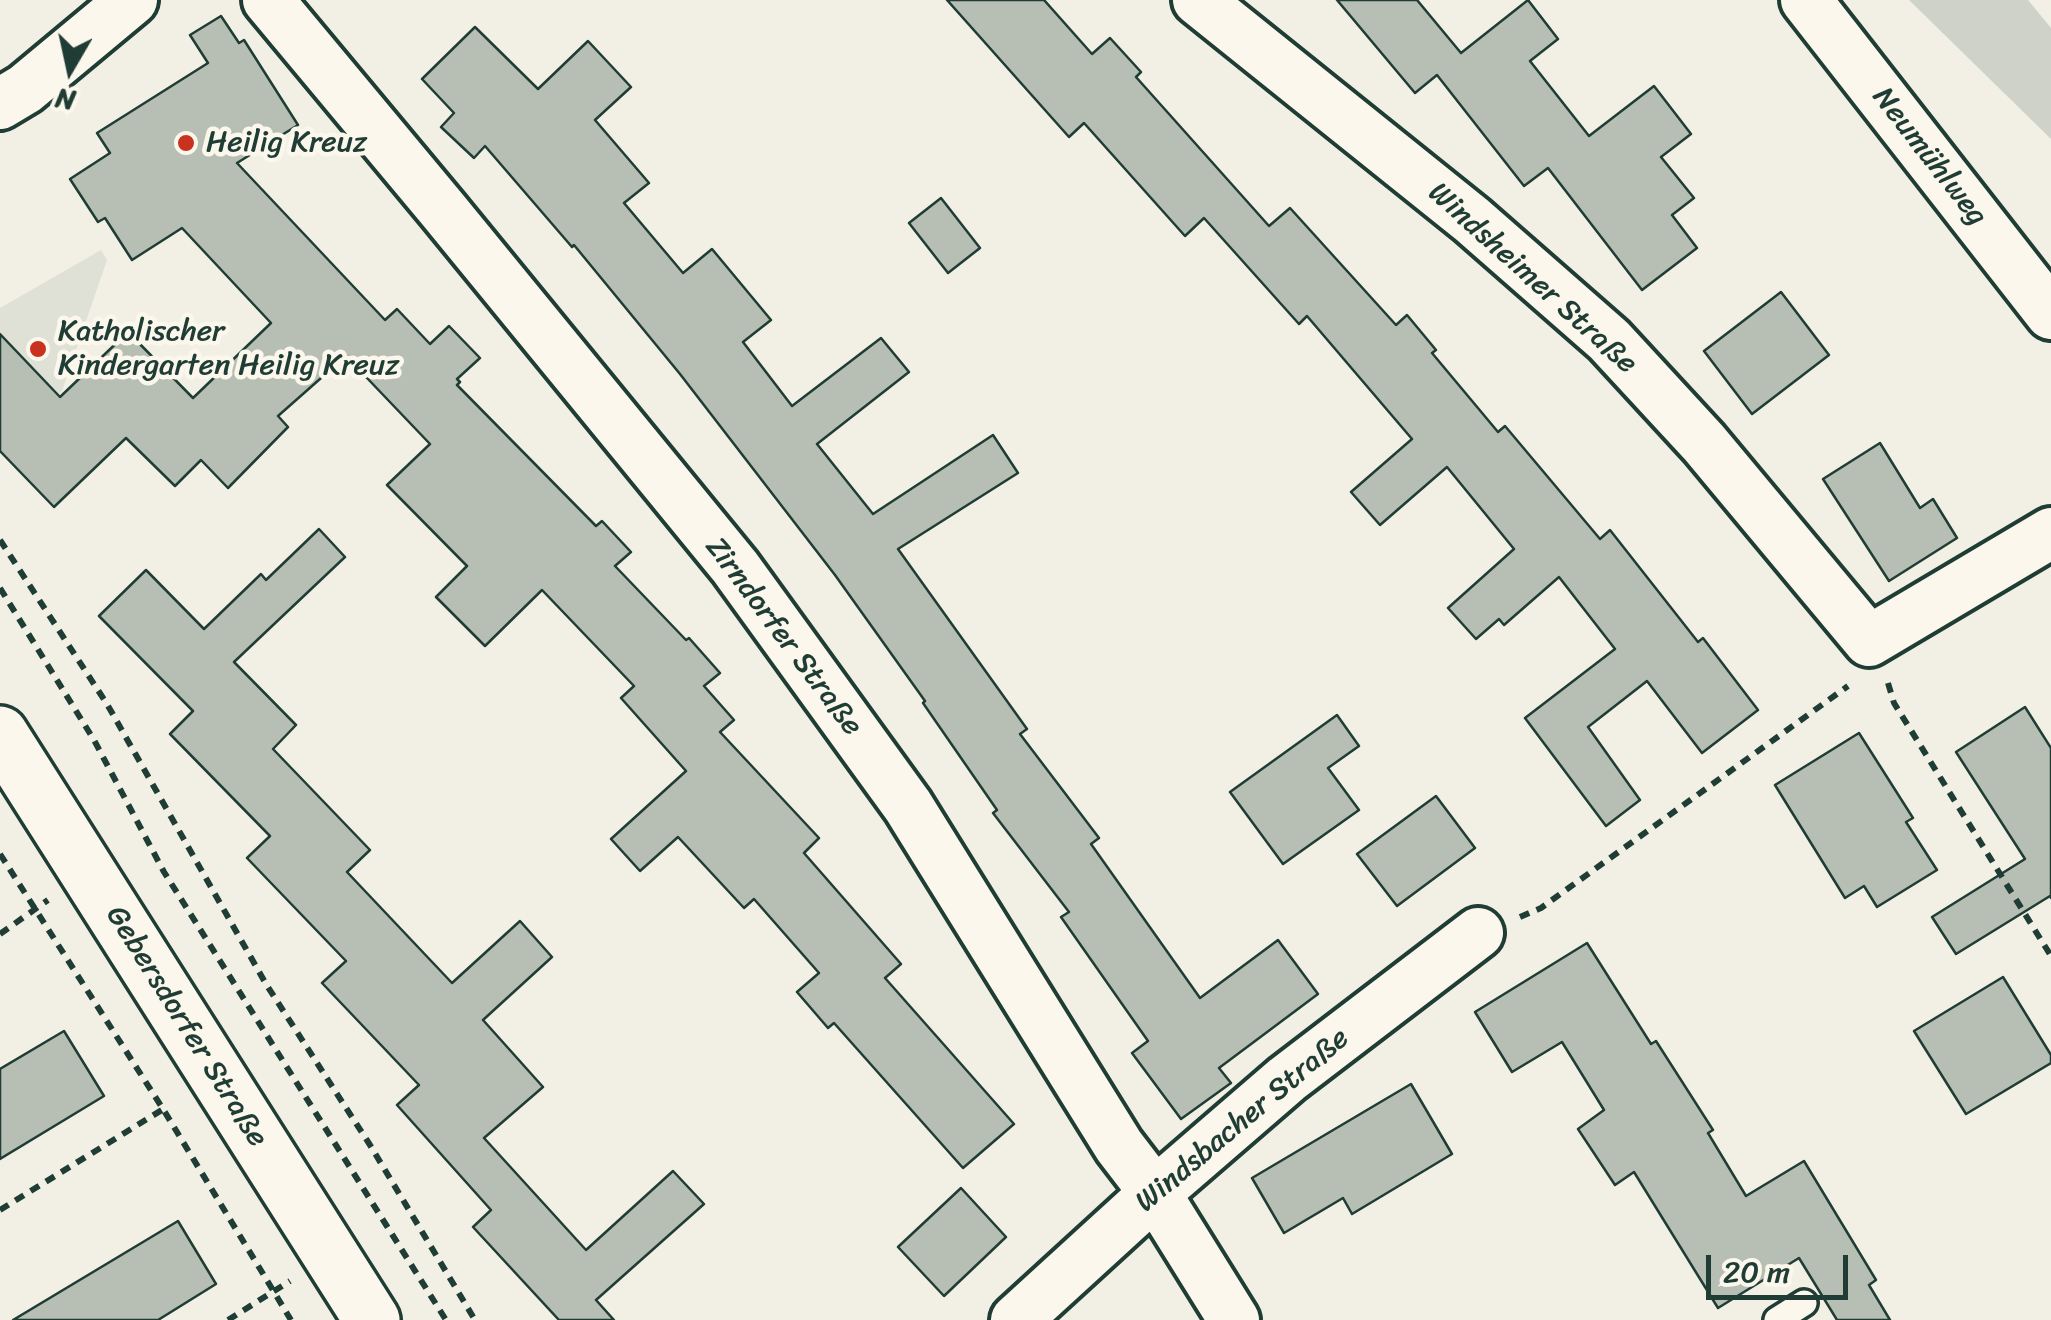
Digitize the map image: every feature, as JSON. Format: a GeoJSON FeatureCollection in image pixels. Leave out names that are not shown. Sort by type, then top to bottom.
{"type":"FeatureCollection","features":[{"type":"Feature","properties":{"kind":"main road","name":"Gebersdorfer Straße"},"geometry":{"type":"LineString","coordinates":[[0,734],[372,1320]]}},
{"type":"Feature","properties":{"kind":"street"},"geometry":{"type":"LineString","coordinates":[[0,104],[25,90],[132,0]]}},
{"type":"Feature","properties":{"kind":"street","name":"Zirndorfer Straße"},"geometry":{"type":"LineString","coordinates":[[268,0],[735,567],[908,806],[1119,1146],[1155,1192],[1234,1320]]}},
{"type":"Feature","properties":{"kind":"street","name":"Windsheimer Straße"},"geometry":{"type":"LineString","coordinates":[[1198,0],[1472,220],[1609,340],[1704,443],[1876,651]]}},
{"type":"Feature","properties":{"kind":"street","name":"Neumühlweg"},"geometry":{"type":"LineString","coordinates":[[1806,0],[2051,314]]}},
{"type":"Feature","properties":{"kind":"street"},"geometry":{"type":"LineString","coordinates":[[1876,651],[2051,533]]}},
{"type":"Feature","properties":{"kind":"street","name":"Windsbacher Straße"},"geometry":{"type":"LineString","coordinates":[[1016,1320],[1287,1078],[1478,933]]}},
{"type":"Feature","properties":{"kind":"lane"},"geometry":{"type":"LineString","coordinates":[[1777,1320],[1804,1303]]}},
{"type":"Feature","properties":{"kind":"path"},"geometry":{"type":"LineString","coordinates":[[0,540],[107,704],[266,984],[476,1320]]}},
{"type":"Feature","properties":{"kind":"path"},"geometry":{"type":"LineString","coordinates":[[0,588],[94,740],[164,872],[446,1320]]}},
{"type":"Feature","properties":{"kind":"path"},"geometry":{"type":"LineString","coordinates":[[1541,908],[1789,727],[1876,651],[1894,703],[2051,956]]}},
{"type":"Feature","properties":{"kind":"path"},"geometry":{"type":"LineString","coordinates":[[0,854],[163,1109],[291,1320]]}},
{"type":"Feature","properties":{"kind":"path"},"geometry":{"type":"LineString","coordinates":[[0,1210],[217,1075]]}},
{"type":"Feature","properties":{"kind":"path"},"geometry":{"type":"LineString","coordinates":[[228,1320],[331,1255]]}},
{"type":"Feature","properties":{"kind":"shaded area"},"geometry":{"type":"Polygon","coordinates":[[[1909,0],[2028,0],[2051,28],[2051,139],[1909,0]]]}},
{"type":"Feature","properties":{"kind":"shaded area","name":"Katholischer Kindergarten Heilig Kreuz"},"geometry":{"type":"Polygon","coordinates":[[[101,250],[107,260],[62,391],[3,447],[0,308],[101,250]]]}},
{"type":"Feature","properties":{"kind":"building"},"geometry":{"type":"Polygon","coordinates":[[[947,0],[1044,0],[1092,54],[1110,38],[1141,72],[1136,77],[1269,226],[1290,208],[1396,325],[1407,315],[1436,350],[1432,353],[1498,432],[1505,426],[1600,539],[1610,530],[1698,642],[1703,638],[1758,710],[1702,753],[1647,681],[1588,727],[1640,800],[1606,826],[1525,718],[1615,649],[1559,577],[1504,625],[1499,619],[1476,639],[1448,608],[1514,549],[1447,467],[1380,525],[1351,492],[1412,439],[1307,316],[1299,324],[1204,218],[1185,236],[1084,123],[1069,137],[947,0]]]}},
{"type":"Feature","properties":{"kind":"building"},"geometry":{"type":"Polygon","coordinates":[[[1337,0],[1417,0],[1461,53],[1528,0],[1558,39],[1530,61],[1589,136],[1654,86],[1691,134],[1661,157],[1694,198],[1672,215],[1697,248],[1642,290],[1548,168],[1524,186],[1437,75],[1415,93],[1337,0]]]}},
{"type":"Feature","properties":{"kind":"building"},"geometry":{"type":"Polygon","coordinates":[[[221,16],[239,43],[244,40],[298,125],[237,163],[385,320],[397,309],[430,344],[449,326],[480,358],[457,379],[457,385],[596,526],[602,521],[631,552],[615,566],[720,673],[704,686],[734,720],[720,732],[819,838],[804,853],[901,964],[885,978],[1014,1124],[963,1168],[834,1023],[828,1028],[797,992],[819,973],[754,899],[744,908],[678,837],[640,871],[611,839],[686,771],[621,698],[634,686],[542,590],[485,646],[436,597],[467,566],[387,485],[430,444],[346,356],[278,416],[288,427],[228,488],[201,460],[175,486],[126,438],[54,507],[0,451],[0,334],[60,397],[128,332],[193,398],[271,323],[182,228],[132,260],[105,218],[98,222],[70,179],[110,153],[97,133],[208,63],[190,35],[221,16]]]}},
{"type":"Feature","properties":{"kind":"building"},"geometry":{"type":"Polygon","coordinates":[[[475,27],[538,89],[588,41],[631,87],[595,120],[649,183],[624,203],[683,273],[712,249],[771,320],[743,342],[792,406],[881,338],[909,372],[817,444],[873,514],[993,435],[1018,473],[898,549],[1027,729],[1020,734],[1099,838],[1091,844],[1200,998],[1278,940],[1318,994],[1219,1068],[1231,1083],[1181,1119],[1132,1053],[1148,1041],[1061,917],[1069,912],[993,813],[997,810],[925,701],[835,575],[680,374],[574,245],[485,146],[474,158],[441,127],[454,113],[422,79],[475,27]]]}},
{"type":"Feature","properties":{"kind":"building"},"geometry":{"type":"Polygon","coordinates":[[[941,198],[980,248],[948,273],[909,223],[941,198]]]}},
{"type":"Feature","properties":{"kind":"building"},"geometry":{"type":"Polygon","coordinates":[[[1781,292],[1829,355],[1752,414],[1704,351],[1781,292]]]}},
{"type":"Feature","properties":{"kind":"building"},"geometry":{"type":"Polygon","coordinates":[[[1880,443],[1920,508],[1933,499],[1957,538],[1889,581],[1823,479],[1880,443]]]}},
{"type":"Feature","properties":{"kind":"building"},"geometry":{"type":"Polygon","coordinates":[[[319,529],[345,557],[234,662],[296,725],[273,749],[370,850],[347,872],[452,983],[520,921],[552,957],[483,1020],[543,1087],[484,1138],[586,1250],[673,1171],[704,1204],[596,1300],[614,1320],[559,1320],[473,1227],[491,1210],[397,1105],[419,1085],[322,983],[346,961],[247,858],[270,836],[170,734],[193,711],[99,616],[146,570],[204,629],[261,574],[266,580],[319,529]]]}},
{"type":"Feature","properties":{"kind":"building"},"geometry":{"type":"Polygon","coordinates":[[[2025,707],[2051,748],[2051,898],[1956,954],[1932,917],[2025,859],[1956,752],[2025,707]]]}},
{"type":"Feature","properties":{"kind":"building"},"geometry":{"type":"Polygon","coordinates":[[[1337,715],[1359,746],[1328,768],[1359,810],[1283,864],[1230,792],[1337,715]]]}},
{"type":"Feature","properties":{"kind":"building"},"geometry":{"type":"Polygon","coordinates":[[[1859,733],[1913,818],[1906,822],[1937,870],[1877,907],[1864,886],[1845,898],[1775,785],[1859,733]]]}},
{"type":"Feature","properties":{"kind":"building"},"geometry":{"type":"Polygon","coordinates":[[[1436,796],[1475,848],[1397,906],[1357,854],[1436,796]]]}},
{"type":"Feature","properties":{"kind":"building"},"geometry":{"type":"Polygon","coordinates":[[[1587,943],[1651,1044],[1656,1041],[1713,1130],[1708,1133],[1746,1196],[1804,1161],[1876,1280],[1869,1285],[1890,1320],[1837,1320],[1799,1258],[1718,1308],[1634,1172],[1615,1185],[1578,1129],[1604,1110],[1562,1042],[1512,1072],[1475,1012],[1587,943]]]}},
{"type":"Feature","properties":{"kind":"building"},"geometry":{"type":"Polygon","coordinates":[[[2003,977],[2051,1055],[2051,1063],[1966,1114],[1914,1031],[2003,977]]]}},
{"type":"Feature","properties":{"kind":"building"},"geometry":{"type":"Polygon","coordinates":[[[64,1031],[104,1096],[0,1159],[0,1069],[64,1031]]]}},
{"type":"Feature","properties":{"kind":"building"},"geometry":{"type":"Polygon","coordinates":[[[1411,1084],[1452,1154],[1352,1214],[1343,1198],[1284,1233],[1252,1178],[1411,1084]]]}},
{"type":"Feature","properties":{"kind":"building"},"geometry":{"type":"Polygon","coordinates":[[[961,1188],[1006,1237],[944,1296],[898,1247],[961,1188]]]}},
{"type":"Feature","properties":{"kind":"building"},"geometry":{"type":"Polygon","coordinates":[[[178,1221],[216,1284],[158,1320],[13,1320],[178,1221]]]}},
{"type":"Feature","properties":{"kind":"place","name":"Heilig Kreuz"},"geometry":{"type":"Point","coordinates":[186,143]}},
{"type":"Feature","properties":{"kind":"place","name":"Katholischer Kindergarten Heilig Kreuz"},"geometry":{"type":"Point","coordinates":[38,349]}}]}
